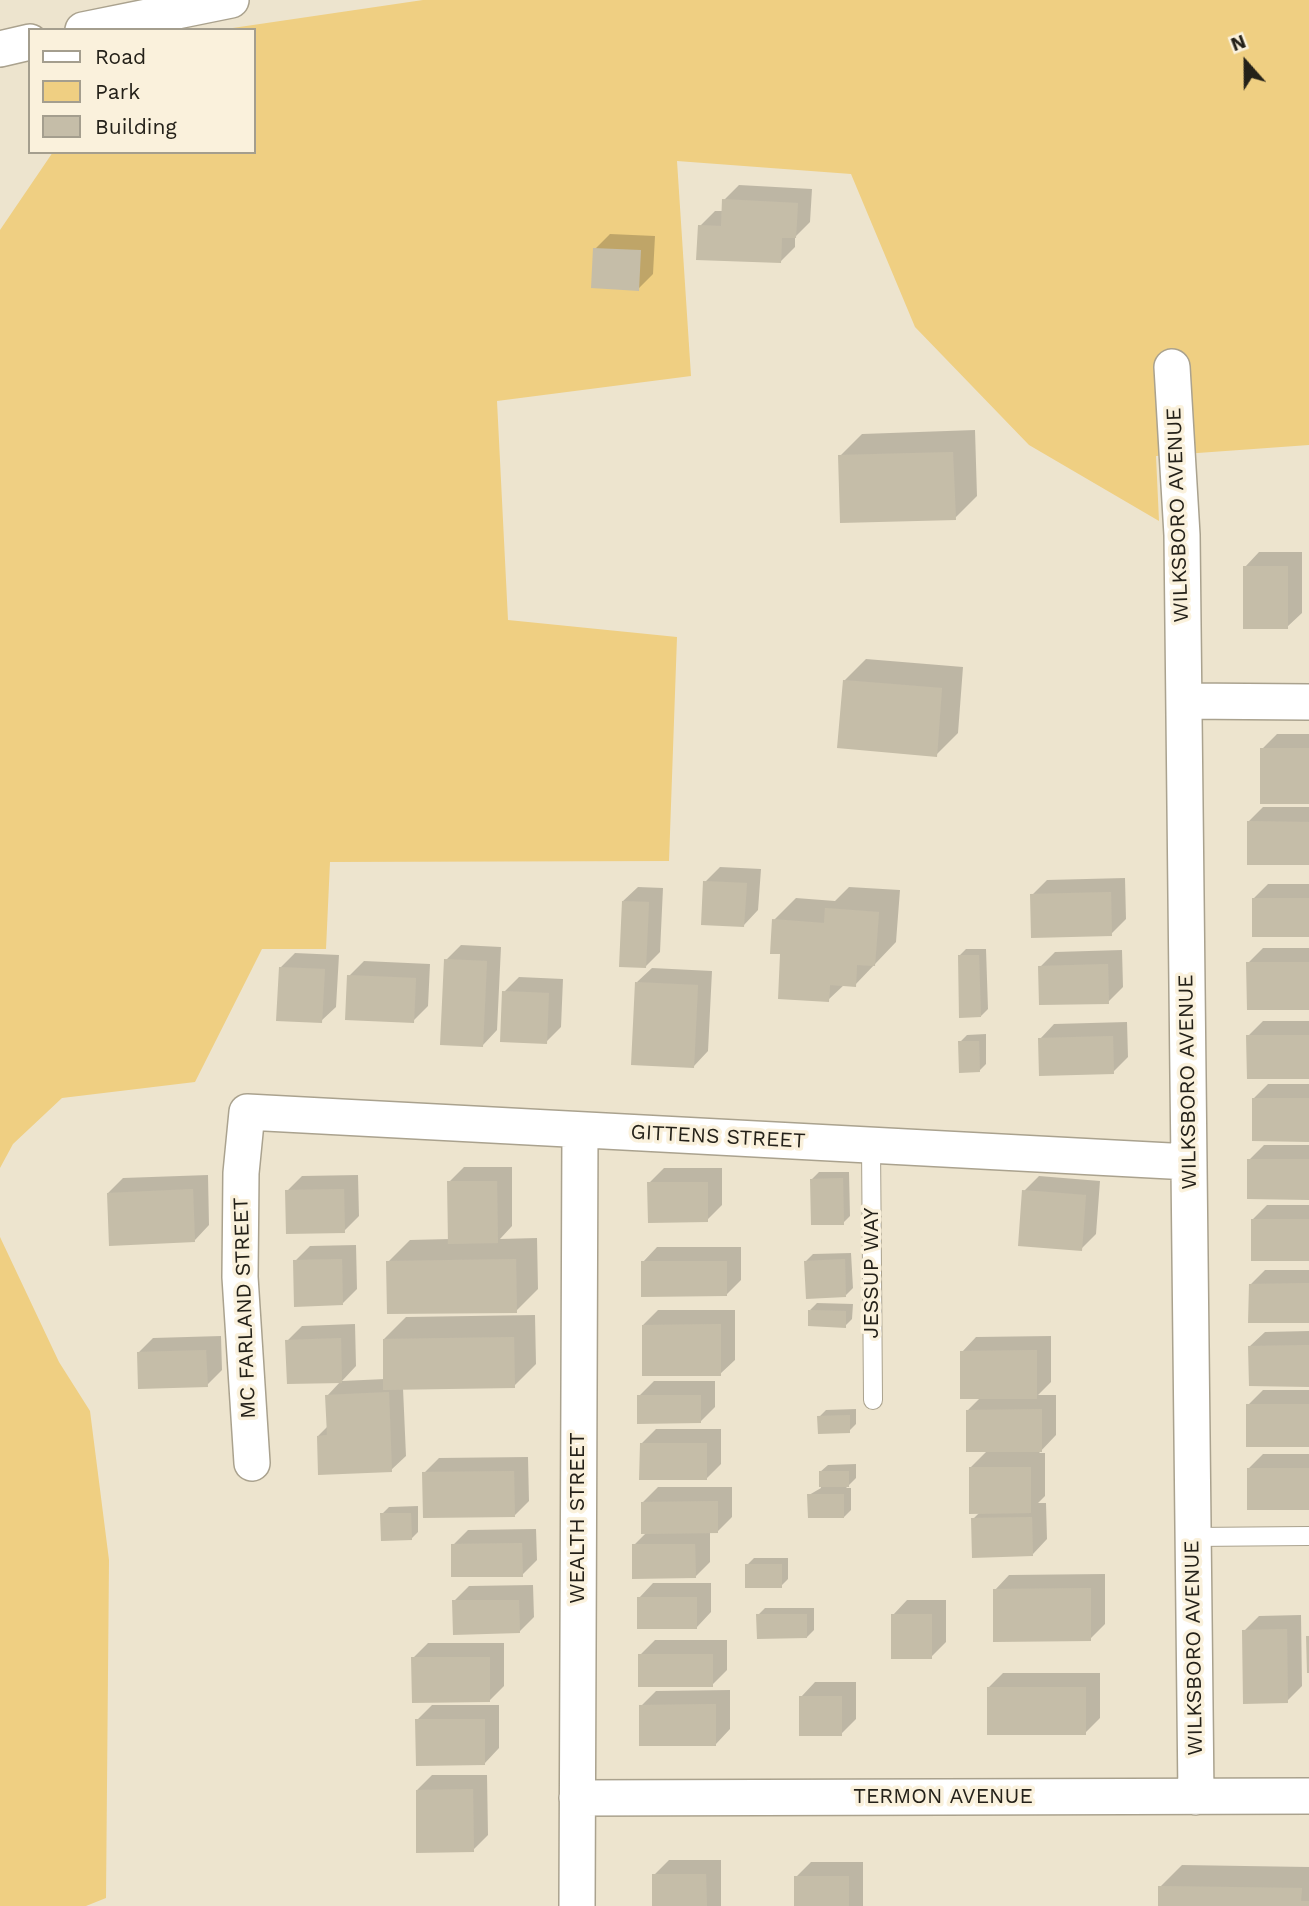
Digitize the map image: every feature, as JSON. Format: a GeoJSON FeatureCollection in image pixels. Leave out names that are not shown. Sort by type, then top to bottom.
{"type":"FeatureCollection","features":[{"type":"Feature","properties":{"kind":"street"},"geometry":{"type":"LineString","coordinates":[[93,28],[231,0]]}},
{"type":"Feature","properties":{"kind":"street"},"geometry":{"type":"LineString","coordinates":[[0,48],[28,42]]}},
{"type":"Feature","properties":{"kind":"street","name":"WILKSBORO AVENUE"},"geometry":{"type":"LineString","coordinates":[[1172,367],[1182,535],[1196,1797]]}},
{"type":"Feature","properties":{"kind":"street"},"geometry":{"type":"LineString","coordinates":[[1184,701],[1309,702]]}},
{"type":"Feature","properties":{"kind":"street","name":"GITTENS STREET"},"geometry":{"type":"LineString","coordinates":[[247,1112],[1189,1161]]}},
{"type":"Feature","properties":{"kind":"street","name":"MC FARLAND STREET"},"geometry":{"type":"LineString","coordinates":[[247,1112],[241,1172],[240,1277],[252,1462]]}},
{"type":"Feature","properties":{"kind":"street","name":"WEALTH STREET"},"geometry":{"type":"LineString","coordinates":[[577,1906],[580,1130]]}},
{"type":"Feature","properties":{"kind":"street","name":"TERMON AVENUE"},"geometry":{"type":"LineString","coordinates":[[578,1798],[1309,1796]]}},
{"type":"Feature","properties":{"kind":"lane","name":"JESSUP WAY"},"geometry":{"type":"LineString","coordinates":[[871,1145],[873,1400]]}},
{"type":"Feature","properties":{"kind":"lane"},"geometry":{"type":"LineString","coordinates":[[1193,1537],[1309,1536]]}},
{"type":"Feature","properties":{"kind":"green space"},"geometry":{"type":"Polygon","coordinates":[[[423,0],[1309,0],[1309,445],[1156,456],[1159,521],[1029,445],[915,327],[851,174],[677,161],[691,376],[497,401],[508,620],[677,637],[669,861],[330,862],[326,949],[262,949],[195,1082],[62,1098],[13,1144],[0,1168],[0,230],[52,154],[256,154],[256,28],[233,28],[423,0]]]}},
{"type":"Feature","properties":{"kind":"green space"},"geometry":{"type":"Polygon","coordinates":[[[0,1237],[59,1362],[90,1411],[109,1560],[106,1898],[86,1906],[0,1906],[0,1237]]]}},
{"type":"Feature","properties":{"kind":"building"},"geometry":{"type":"Polygon","coordinates":[[[722,199],[798,203],[796,238],[782,238],[781,263],[696,260],[698,225],[721,226],[722,199]]]}},
{"type":"Feature","properties":{"kind":"building"},"geometry":{"type":"Polygon","coordinates":[[[593,248],[641,250],[639,291],[591,288],[593,248]]]}},
{"type":"Feature","properties":{"kind":"building"},"geometry":{"type":"Polygon","coordinates":[[[953,452],[956,520],[840,523],[838,455],[953,452]]]}},
{"type":"Feature","properties":{"kind":"building"},"geometry":{"type":"Polygon","coordinates":[[[1243,566],[1288,566],[1288,629],[1243,629],[1243,566]]]}},
{"type":"Feature","properties":{"kind":"building"},"geometry":{"type":"Polygon","coordinates":[[[843,680],[942,688],[937,757],[837,748],[843,680]]]}},
{"type":"Feature","properties":{"kind":"building"},"geometry":{"type":"Polygon","coordinates":[[[1260,748],[1309,748],[1309,804],[1260,804],[1260,748]]]}},
{"type":"Feature","properties":{"kind":"building"},"geometry":{"type":"Polygon","coordinates":[[[1247,821],[1309,822],[1309,865],[1247,865],[1247,821]]]}},
{"type":"Feature","properties":{"kind":"building"},"geometry":{"type":"Polygon","coordinates":[[[703,881],[747,883],[744,927],[701,925],[703,881]]]}},
{"type":"Feature","properties":{"kind":"building"},"geometry":{"type":"Polygon","coordinates":[[[1111,892],[1112,936],[1031,938],[1030,894],[1111,892]]]}},
{"type":"Feature","properties":{"kind":"building"},"geometry":{"type":"Polygon","coordinates":[[[1252,898],[1309,898],[1309,937],[1252,937],[1252,898]]]}},
{"type":"Feature","properties":{"kind":"building"},"geometry":{"type":"Polygon","coordinates":[[[622,901],[649,902],[646,968],[619,967],[622,901]]]}},
{"type":"Feature","properties":{"kind":"building"},"geometry":{"type":"Polygon","coordinates":[[[825,908],[879,912],[875,966],[857,965],[856,987],[830,985],[829,1002],[778,999],[780,954],[770,954],[772,919],[824,923],[825,908]]]}},
{"type":"Feature","properties":{"kind":"building"},"geometry":{"type":"Polygon","coordinates":[[[958,955],[979,955],[981,1017],[959,1018],[958,955]]]}},
{"type":"Feature","properties":{"kind":"building"},"geometry":{"type":"Polygon","coordinates":[[[444,959],[487,961],[483,1047],[440,1045],[444,959]]]}},
{"type":"Feature","properties":{"kind":"building"},"geometry":{"type":"Polygon","coordinates":[[[1246,962],[1309,962],[1309,1010],[1247,1010],[1246,962]]]}},
{"type":"Feature","properties":{"kind":"building"},"geometry":{"type":"Polygon","coordinates":[[[1108,964],[1109,1004],[1039,1005],[1038,966],[1108,964]]]}},
{"type":"Feature","properties":{"kind":"building"},"geometry":{"type":"Polygon","coordinates":[[[279,967],[325,969],[322,1023],[276,1021],[279,967]]]}},
{"type":"Feature","properties":{"kind":"building"},"geometry":{"type":"Polygon","coordinates":[[[347,975],[416,978],[414,1023],[345,1020],[347,975]]]}},
{"type":"Feature","properties":{"kind":"building"},"geometry":{"type":"Polygon","coordinates":[[[635,982],[698,985],[694,1068],[631,1065],[635,982]]]}},
{"type":"Feature","properties":{"kind":"building"},"geometry":{"type":"Polygon","coordinates":[[[502,991],[549,993],[547,1044],[500,1042],[502,991]]]}},
{"type":"Feature","properties":{"kind":"building"},"geometry":{"type":"Polygon","coordinates":[[[1246,1035],[1309,1035],[1309,1079],[1247,1079],[1246,1035]]]}},
{"type":"Feature","properties":{"kind":"building"},"geometry":{"type":"Polygon","coordinates":[[[1113,1036],[1114,1074],[1039,1076],[1038,1038],[1113,1036]]]}},
{"type":"Feature","properties":{"kind":"building"},"geometry":{"type":"Polygon","coordinates":[[[958,1041],[979,1041],[980,1072],[959,1073],[958,1041]]]}},
{"type":"Feature","properties":{"kind":"building"},"geometry":{"type":"Polygon","coordinates":[[[1252,1098],[1309,1098],[1309,1142],[1252,1141],[1252,1098]]]}},
{"type":"Feature","properties":{"kind":"building"},"geometry":{"type":"Polygon","coordinates":[[[1247,1159],[1309,1159],[1309,1200],[1247,1199],[1247,1159]]]}},
{"type":"Feature","properties":{"kind":"building"},"geometry":{"type":"Polygon","coordinates":[[[843,1178],[844,1225],[811,1225],[810,1179],[843,1178]]]}},
{"type":"Feature","properties":{"kind":"building"},"geometry":{"type":"Polygon","coordinates":[[[447,1181],[497,1181],[498,1243],[448,1244],[447,1181]]]}},
{"type":"Feature","properties":{"kind":"building"},"geometry":{"type":"Polygon","coordinates":[[[647,1182],[708,1182],[708,1222],[648,1223],[647,1182]]]}},
{"type":"Feature","properties":{"kind":"building"},"geometry":{"type":"Polygon","coordinates":[[[193,1189],[195,1242],[109,1246],[107,1193],[193,1189]]]}},
{"type":"Feature","properties":{"kind":"building"},"geometry":{"type":"Polygon","coordinates":[[[344,1189],[345,1233],[286,1234],[285,1190],[344,1189]]]}},
{"type":"Feature","properties":{"kind":"building"},"geometry":{"type":"Polygon","coordinates":[[[1022,1190],[1086,1195],[1082,1251],[1018,1246],[1022,1190]]]}},
{"type":"Feature","properties":{"kind":"building"},"geometry":{"type":"Polygon","coordinates":[[[1251,1219],[1309,1219],[1309,1261],[1251,1261],[1251,1219]]]}},
{"type":"Feature","properties":{"kind":"building"},"geometry":{"type":"Polygon","coordinates":[[[342,1259],[343,1305],[294,1307],[293,1260],[342,1259]]]}},
{"type":"Feature","properties":{"kind":"building"},"geometry":{"type":"Polygon","coordinates":[[[516,1259],[517,1313],[387,1314],[386,1261],[516,1259]]]}},
{"type":"Feature","properties":{"kind":"building"},"geometry":{"type":"Polygon","coordinates":[[[845,1259],[846,1297],[806,1299],[804,1261],[845,1259]]]}},
{"type":"Feature","properties":{"kind":"building"},"geometry":{"type":"Polygon","coordinates":[[[641,1261],[727,1261],[727,1296],[641,1297],[641,1261]]]}},
{"type":"Feature","properties":{"kind":"building"},"geometry":{"type":"Polygon","coordinates":[[[1309,1283],[1309,1323],[1248,1323],[1249,1284],[1309,1283]]]}},
{"type":"Feature","properties":{"kind":"building"},"geometry":{"type":"Polygon","coordinates":[[[808,1310],[846,1311],[846,1328],[808,1326],[808,1310]]]}},
{"type":"Feature","properties":{"kind":"building"},"geometry":{"type":"Polygon","coordinates":[[[721,1324],[721,1376],[642,1376],[642,1325],[721,1324]]]}},
{"type":"Feature","properties":{"kind":"building"},"geometry":{"type":"Polygon","coordinates":[[[514,1337],[515,1388],[383,1390],[383,1339],[514,1337]]]}},
{"type":"Feature","properties":{"kind":"building"},"geometry":{"type":"Polygon","coordinates":[[[341,1338],[342,1383],[287,1384],[285,1340],[341,1338]]]}},
{"type":"Feature","properties":{"kind":"building"},"geometry":{"type":"Polygon","coordinates":[[[1309,1345],[1309,1387],[1249,1386],[1248,1346],[1309,1345]]]}},
{"type":"Feature","properties":{"kind":"building"},"geometry":{"type":"Polygon","coordinates":[[[206,1350],[208,1387],[138,1389],[137,1352],[206,1350]]]}},
{"type":"Feature","properties":{"kind":"building"},"geometry":{"type":"Polygon","coordinates":[[[1037,1350],[1037,1399],[960,1399],[960,1351],[1037,1350]]]}},
{"type":"Feature","properties":{"kind":"building"},"geometry":{"type":"Polygon","coordinates":[[[389,1392],[392,1472],[318,1475],[317,1436],[327,1435],[325,1395],[389,1392]]]}},
{"type":"Feature","properties":{"kind":"building"},"geometry":{"type":"Polygon","coordinates":[[[637,1395],[701,1395],[701,1423],[637,1424],[637,1395]]]}},
{"type":"Feature","properties":{"kind":"building"},"geometry":{"type":"Polygon","coordinates":[[[1246,1404],[1309,1404],[1309,1447],[1246,1447],[1246,1404]]]}},
{"type":"Feature","properties":{"kind":"building"},"geometry":{"type":"Polygon","coordinates":[[[1042,1409],[1042,1452],[966,1452],[966,1410],[1042,1409]]]}},
{"type":"Feature","properties":{"kind":"building"},"geometry":{"type":"Polygon","coordinates":[[[850,1415],[850,1433],[818,1434],[817,1416],[850,1415]]]}},
{"type":"Feature","properties":{"kind":"building"},"geometry":{"type":"Polygon","coordinates":[[[640,1443],[707,1443],[707,1480],[639,1480],[640,1443]]]}},
{"type":"Feature","properties":{"kind":"building"},"geometry":{"type":"Polygon","coordinates":[[[969,1467],[1031,1467],[1031,1513],[969,1514],[969,1467]]]}},
{"type":"Feature","properties":{"kind":"building"},"geometry":{"type":"Polygon","coordinates":[[[1247,1468],[1309,1468],[1309,1510],[1247,1510],[1247,1468]]]}},
{"type":"Feature","properties":{"kind":"building"},"geometry":{"type":"Polygon","coordinates":[[[514,1471],[515,1517],[423,1518],[422,1472],[514,1471]]]}},
{"type":"Feature","properties":{"kind":"building"},"geometry":{"type":"Polygon","coordinates":[[[819,1471],[849,1471],[849,1487],[819,1487],[819,1471]]]}},
{"type":"Feature","properties":{"kind":"building"},"geometry":{"type":"Polygon","coordinates":[[[807,1494],[844,1494],[844,1518],[808,1518],[807,1494]]]}},
{"type":"Feature","properties":{"kind":"building"},"geometry":{"type":"Polygon","coordinates":[[[718,1501],[718,1533],[641,1534],[641,1502],[718,1501]]]}},
{"type":"Feature","properties":{"kind":"building"},"geometry":{"type":"Polygon","coordinates":[[[380,1513],[411,1513],[412,1540],[381,1541],[380,1513]]]}},
{"type":"Feature","properties":{"kind":"building"},"geometry":{"type":"Polygon","coordinates":[[[1032,1517],[1033,1556],[972,1558],[971,1518],[1032,1517]]]}},
{"type":"Feature","properties":{"kind":"building"},"geometry":{"type":"Polygon","coordinates":[[[522,1543],[523,1577],[451,1577],[451,1544],[522,1543]]]}},
{"type":"Feature","properties":{"kind":"building"},"geometry":{"type":"Polygon","coordinates":[[[632,1544],[695,1544],[696,1578],[632,1579],[632,1544]]]}},
{"type":"Feature","properties":{"kind":"building"},"geometry":{"type":"Polygon","coordinates":[[[745,1564],[782,1564],[782,1588],[745,1588],[745,1564]]]}},
{"type":"Feature","properties":{"kind":"building"},"geometry":{"type":"Polygon","coordinates":[[[1091,1588],[1091,1641],[993,1642],[993,1589],[1091,1588]]]}},
{"type":"Feature","properties":{"kind":"building"},"geometry":{"type":"Polygon","coordinates":[[[637,1597],[697,1597],[697,1629],[637,1629],[637,1597]]]}},
{"type":"Feature","properties":{"kind":"building"},"geometry":{"type":"Polygon","coordinates":[[[452,1600],[519,1600],[520,1633],[453,1635],[452,1600]]]}},
{"type":"Feature","properties":{"kind":"building"},"geometry":{"type":"Polygon","coordinates":[[[756,1614],[807,1614],[807,1638],[757,1639],[756,1614]]]}},
{"type":"Feature","properties":{"kind":"building"},"geometry":{"type":"Polygon","coordinates":[[[891,1614],[932,1614],[932,1659],[891,1659],[891,1614]]]}},
{"type":"Feature","properties":{"kind":"building"},"geometry":{"type":"Polygon","coordinates":[[[1287,1629],[1288,1703],[1243,1704],[1242,1630],[1287,1629]]]}},
{"type":"Feature","properties":{"kind":"building"},"geometry":{"type":"Polygon","coordinates":[[[1306,1636],[1309,1636],[1309,1673],[1307,1673],[1306,1636]]]}},
{"type":"Feature","properties":{"kind":"building"},"geometry":{"type":"Polygon","coordinates":[[[638,1654],[713,1654],[713,1687],[638,1687],[638,1654]]]}},
{"type":"Feature","properties":{"kind":"building"},"geometry":{"type":"Polygon","coordinates":[[[411,1657],[490,1657],[490,1702],[412,1703],[411,1657]]]}},
{"type":"Feature","properties":{"kind":"building"},"geometry":{"type":"Polygon","coordinates":[[[987,1687],[1086,1687],[1086,1735],[987,1735],[987,1687]]]}},
{"type":"Feature","properties":{"kind":"building"},"geometry":{"type":"Polygon","coordinates":[[[799,1696],[842,1696],[842,1736],[799,1736],[799,1696]]]}},
{"type":"Feature","properties":{"kind":"building"},"geometry":{"type":"Polygon","coordinates":[[[716,1704],[716,1746],[639,1746],[639,1705],[716,1704]]]}},
{"type":"Feature","properties":{"kind":"building"},"geometry":{"type":"Polygon","coordinates":[[[415,1719],[485,1719],[485,1765],[416,1766],[415,1719]]]}},
{"type":"Feature","properties":{"kind":"building"},"geometry":{"type":"Polygon","coordinates":[[[473,1789],[474,1852],[416,1853],[416,1790],[473,1789]]]}},
{"type":"Feature","properties":{"kind":"building"},"geometry":{"type":"Polygon","coordinates":[[[652,1874],[706,1874],[707,1906],[652,1906],[652,1874]]]}},
{"type":"Feature","properties":{"kind":"building"},"geometry":{"type":"Polygon","coordinates":[[[794,1876],[849,1876],[849,1906],[794,1906],[794,1876]]]}},
{"type":"Feature","properties":{"kind":"building"},"geometry":{"type":"Polygon","coordinates":[[[1158,1886],[1302,1888],[1301,1901],[1309,1901],[1309,1906],[1158,1906],[1158,1886]]]}}]}
